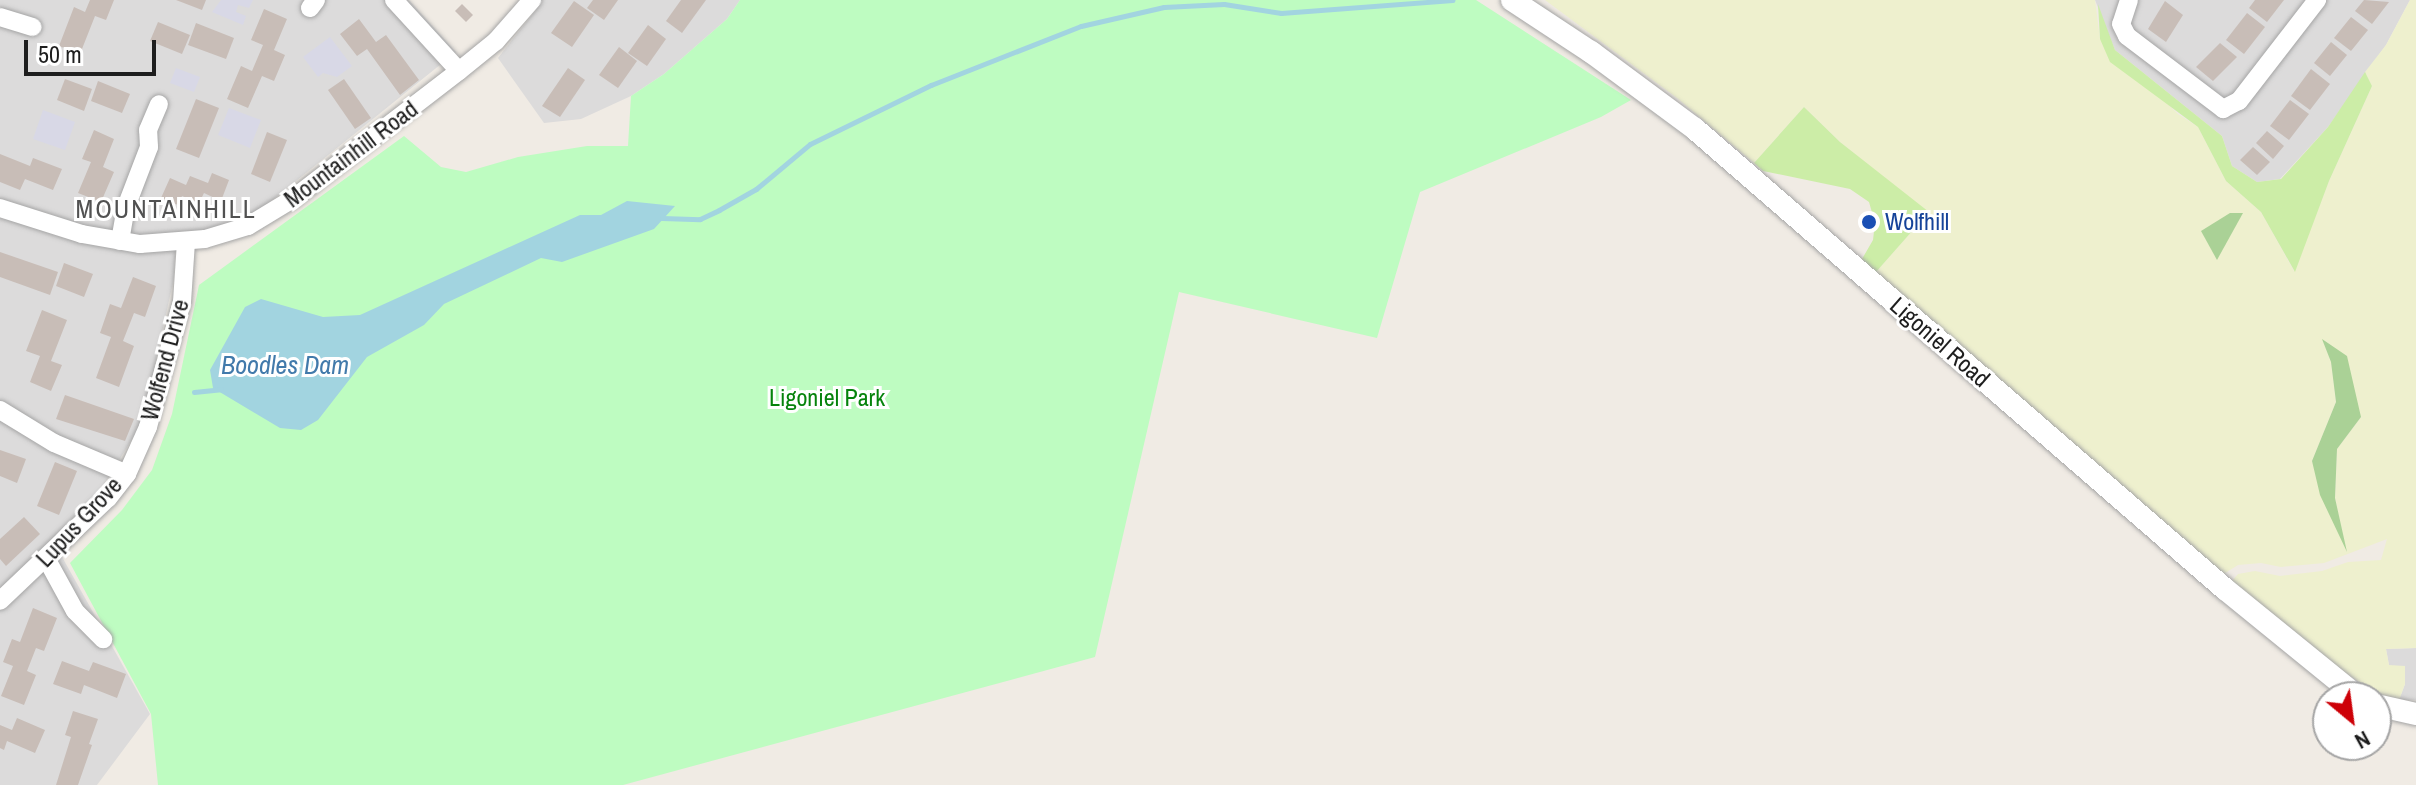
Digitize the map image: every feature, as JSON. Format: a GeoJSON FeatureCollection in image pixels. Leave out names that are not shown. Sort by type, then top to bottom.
{"type":"FeatureCollection","features":[{"type":"Feature","properties":{"kind":"street"},"geometry":{"type":"LineString","coordinates":[[394,0],[459,71]]}},
{"type":"Feature","properties":{"kind":"street","name":"Mountainhill Road"},"geometry":{"type":"LineString","coordinates":[[0,208],[82,234],[120,241],[164,244],[224,235],[268,215],[459,71],[496,41],[532,0]]}},
{"type":"Feature","properties":{"kind":"street","name":"Ligoniel Road"},"geometry":{"type":"LineString","coordinates":[[1512,0],[1591,52],[1695,129],[2220,585],[2338,681]]}},
{"type":"Feature","properties":{"kind":"street"},"geometry":{"type":"LineString","coordinates":[[2129,0],[2121,24],[2127,36],[2223,109],[2239,101],[2317,0]]}},
{"type":"Feature","properties":{"kind":"street"},"geometry":{"type":"LineString","coordinates":[[0,17],[33,27]]}},
{"type":"Feature","properties":{"kind":"street"},"geometry":{"type":"LineString","coordinates":[[120,241],[126,207],[149,147],[148,130],[159,104]]}},
{"type":"Feature","properties":{"kind":"street","name":"Wolfend Drive"},"geometry":{"type":"LineString","coordinates":[[127,474],[148,427],[182,302],[186,242]]}},
{"type":"Feature","properties":{"kind":"street","name":"Lupus Grove"},"geometry":{"type":"LineString","coordinates":[[0,410],[54,443],[127,474],[0,601]]}},
{"type":"Feature","properties":{"kind":"street"},"geometry":{"type":"LineString","coordinates":[[46,558],[75,611],[103,639]]}},
{"type":"Feature","properties":{"kind":"street"},"geometry":{"type":"LineString","coordinates":[[2392,709],[2416,714]]}},
{"type":"Feature","properties":{"kind":"shaded area"},"geometry":{"type":"Polygon","coordinates":[[[0,0],[409,0],[456,52],[260,210],[221,230],[176,235],[174,278],[142,423],[100,491],[52,539],[150,714],[97,785],[0,785],[0,0]]]}},
{"type":"Feature","properties":{"kind":"shaded area"},"geometry":{"type":"Polygon","coordinates":[[[221,0],[253,0],[249,8],[238,5],[236,12],[246,16],[243,25],[212,12],[221,0]]]}},
{"type":"Feature","properties":{"kind":"shaded area"},"geometry":{"type":"Polygon","coordinates":[[[526,0],[740,0],[727,19],[664,74],[631,96],[581,119],[544,123],[498,58],[536,10],[526,0]]]}},
{"type":"Feature","properties":{"kind":"shaded area"},"geometry":{"type":"Polygon","coordinates":[[[2095,0],[2410,0],[2386,45],[2328,127],[2280,179],[2257,182],[2232,166],[2222,136],[2115,50],[2095,0]]]}},
{"type":"Feature","properties":{"kind":"shaded area"},"geometry":{"type":"Polygon","coordinates":[[[330,37],[352,66],[337,77],[323,73],[318,77],[303,57],[330,37]]]}},
{"type":"Feature","properties":{"kind":"shaded area"},"geometry":{"type":"Polygon","coordinates":[[[176,68],[200,77],[194,92],[170,83],[176,68]]]}},
{"type":"Feature","properties":{"kind":"shaded area"},"geometry":{"type":"Polygon","coordinates":[[[229,108],[261,120],[250,148],[218,135],[229,108]]]}},
{"type":"Feature","properties":{"kind":"shaded area"},"geometry":{"type":"Polygon","coordinates":[[[43,110],[75,122],[65,150],[33,139],[43,110]]]}},
{"type":"Feature","properties":{"kind":"shaded area"},"geometry":{"type":"Polygon","coordinates":[[[2416,648],[2416,700],[2399,700],[2405,684],[2389,665],[2386,649],[2416,648]]]}},
{"type":"Feature","properties":{"kind":"green space","name":"Ligoniel Park"},"geometry":{"type":"Polygon","coordinates":[[[740,0],[1476,0],[1631,100],[1601,117],[1420,192],[1377,338],[1179,292],[1095,657],[623,785],[158,785],[151,714],[70,563],[122,510],[152,470],[172,414],[199,285],[404,136],[441,167],[466,172],[518,157],[587,146],[628,146],[631,96],[664,74],[727,19],[740,0]]]}},
{"type":"Feature","properties":{"kind":"green space"},"geometry":{"type":"Polygon","coordinates":[[[1545,0],[2095,0],[2100,39],[2178,114],[2198,127],[2226,181],[2261,212],[2294,271],[2329,181],[2372,86],[2365,72],[2386,45],[2410,0],[2416,0],[2416,648],[2386,649],[2389,665],[2405,666],[2405,684],[2399,700],[2392,698],[2392,681],[2358,681],[2308,648],[2231,582],[2238,574],[2255,571],[2280,576],[2322,571],[2348,562],[2381,560],[2387,539],[2324,563],[2281,567],[2261,563],[2238,565],[2222,575],[1876,272],[1928,213],[1840,142],[1804,107],[1754,163],[1677,98],[1545,0]],[[2323,340],[2331,362],[2336,402],[2312,461],[2345,547],[2335,498],[2337,449],[2361,417],[2323,340]]]}},
{"type":"Feature","properties":{"kind":"green space"},"geometry":{"type":"Polygon","coordinates":[[[2098,4],[2115,50],[2222,136],[2232,166],[2257,182],[2281,179],[2328,127],[2365,72],[2372,86],[2329,181],[2295,272],[2261,212],[2226,181],[2198,127],[2110,62],[2100,39],[2098,4]]]}},
{"type":"Feature","properties":{"kind":"green space"},"geometry":{"type":"Polygon","coordinates":[[[1804,107],[1840,142],[1929,212],[1876,272],[1862,259],[1873,240],[1875,223],[1869,202],[1850,189],[1763,171],[1754,163],[1804,107]]]}},
{"type":"Feature","properties":{"kind":"green space"},"geometry":{"type":"Polygon","coordinates":[[[2230,213],[2243,213],[2217,260],[2201,231],[2230,213]]]}},
{"type":"Feature","properties":{"kind":"green space"},"geometry":{"type":"Polygon","coordinates":[[[2322,339],[2347,356],[2361,417],[2337,449],[2335,498],[2347,552],[2320,495],[2312,461],[2336,402],[2331,362],[2322,339]]]}},
{"type":"Feature","properties":{"kind":"water","name":"Boodles Dam"},"geometry":{"type":"Polygon","coordinates":[[[627,201],[675,206],[654,229],[562,262],[541,258],[444,304],[424,325],[367,357],[318,420],[301,430],[280,428],[213,388],[210,370],[245,307],[261,299],[323,317],[360,315],[580,215],[601,215],[627,201]]]}},
{"type":"Feature","properties":{"kind":"building"},"geometry":{"type":"Polygon","coordinates":[[[90,0],[114,0],[106,20],[95,16],[80,54],[59,46],[74,7],[85,12],[90,0]]]}},
{"type":"Feature","properties":{"kind":"building"},"geometry":{"type":"Polygon","coordinates":[[[176,0],[206,0],[202,10],[176,0]]]}},
{"type":"Feature","properties":{"kind":"building"},"geometry":{"type":"Polygon","coordinates":[[[593,0],[618,0],[604,20],[587,8],[593,0]]]}},
{"type":"Feature","properties":{"kind":"building"},"geometry":{"type":"Polygon","coordinates":[[[681,0],[706,0],[682,33],[666,21],[681,0]]]}},
{"type":"Feature","properties":{"kind":"building"},"geometry":{"type":"Polygon","coordinates":[[[2255,0],[2284,0],[2267,22],[2249,8],[2255,0]]]}},
{"type":"Feature","properties":{"kind":"building"},"geometry":{"type":"Polygon","coordinates":[[[2364,0],[2389,2],[2372,24],[2355,11],[2364,0]]]}},
{"type":"Feature","properties":{"kind":"building"},"geometry":{"type":"Polygon","coordinates":[[[574,1],[594,15],[572,47],[551,33],[574,1]]]}},
{"type":"Feature","properties":{"kind":"building"},"geometry":{"type":"Polygon","coordinates":[[[2165,1],[2183,15],[2166,42],[2148,29],[2165,1]]]}},
{"type":"Feature","properties":{"kind":"building"},"geometry":{"type":"Polygon","coordinates":[[[462,4],[473,15],[466,22],[455,11],[462,4]]]}},
{"type":"Feature","properties":{"kind":"building"},"geometry":{"type":"Polygon","coordinates":[[[264,9],[287,19],[274,50],[285,55],[274,81],[262,76],[248,108],[227,99],[241,66],[252,71],[263,45],[251,40],[264,9]]]}},
{"type":"Feature","properties":{"kind":"building"},"geometry":{"type":"Polygon","coordinates":[[[2247,13],[2265,27],[2244,54],[2226,40],[2247,13]]]}},
{"type":"Feature","properties":{"kind":"building"},"geometry":{"type":"Polygon","coordinates":[[[2351,17],[2368,30],[2351,51],[2334,38],[2351,17]]]}},
{"type":"Feature","properties":{"kind":"building"},"geometry":{"type":"Polygon","coordinates":[[[359,19],[376,42],[386,35],[419,80],[400,95],[367,49],[357,56],[340,34],[359,19]]]}},
{"type":"Feature","properties":{"kind":"building"},"geometry":{"type":"Polygon","coordinates":[[[158,22],[190,35],[182,54],[150,41],[158,22]]]}},
{"type":"Feature","properties":{"kind":"building"},"geometry":{"type":"Polygon","coordinates":[[[196,23],[234,38],[226,59],[188,45],[196,23]]]}},
{"type":"Feature","properties":{"kind":"building"},"geometry":{"type":"Polygon","coordinates":[[[648,25],[666,39],[647,66],[628,53],[648,25]]]}},
{"type":"Feature","properties":{"kind":"building"},"geometry":{"type":"Polygon","coordinates":[[[2331,42],[2347,55],[2330,76],[2314,63],[2331,42]]]}},
{"type":"Feature","properties":{"kind":"building"},"geometry":{"type":"Polygon","coordinates":[[[2220,43],[2237,57],[2213,81],[2196,67],[2220,43]]]}},
{"type":"Feature","properties":{"kind":"building"},"geometry":{"type":"Polygon","coordinates":[[[619,47],[637,61],[618,88],[599,75],[619,47]]]}},
{"type":"Feature","properties":{"kind":"building"},"geometry":{"type":"Polygon","coordinates":[[[568,68],[585,80],[560,117],[542,106],[568,68]]]}},
{"type":"Feature","properties":{"kind":"building"},"geometry":{"type":"Polygon","coordinates":[[[2311,69],[2330,84],[2310,110],[2291,96],[2311,69]]]}},
{"type":"Feature","properties":{"kind":"building"},"geometry":{"type":"Polygon","coordinates":[[[65,79],[92,89],[84,111],[57,100],[65,79]]]}},
{"type":"Feature","properties":{"kind":"building"},"geometry":{"type":"Polygon","coordinates":[[[344,79],[371,118],[355,129],[328,90],[344,79]]]}},
{"type":"Feature","properties":{"kind":"building"},"geometry":{"type":"Polygon","coordinates":[[[98,81],[130,94],[122,113],[91,101],[98,81]]]}},
{"type":"Feature","properties":{"kind":"building"},"geometry":{"type":"Polygon","coordinates":[[[196,99],[219,108],[199,158],[176,149],[196,99]]]}},
{"type":"Feature","properties":{"kind":"building"},"geometry":{"type":"Polygon","coordinates":[[[2290,100],[2309,114],[2289,140],[2270,126],[2290,100]]]}},
{"type":"Feature","properties":{"kind":"building"},"geometry":{"type":"Polygon","coordinates":[[[94,130],[114,139],[103,167],[114,172],[101,202],[78,193],[91,162],[82,159],[94,130]]]}},
{"type":"Feature","properties":{"kind":"building"},"geometry":{"type":"Polygon","coordinates":[[[2267,131],[2284,146],[2273,159],[2256,143],[2267,131]]]}},
{"type":"Feature","properties":{"kind":"building"},"geometry":{"type":"Polygon","coordinates":[[[267,132],[287,140],[270,182],[251,174],[267,132]]]}},
{"type":"Feature","properties":{"kind":"building"},"geometry":{"type":"Polygon","coordinates":[[[2253,147],[2270,162],[2257,175],[2240,160],[2253,147]]]}},
{"type":"Feature","properties":{"kind":"building"},"geometry":{"type":"Polygon","coordinates":[[[0,154],[30,166],[33,158],[62,169],[53,190],[25,179],[20,190],[0,182],[0,154]]]}},
{"type":"Feature","properties":{"kind":"building"},"geometry":{"type":"Polygon","coordinates":[[[212,173],[229,180],[221,201],[204,193],[199,203],[182,196],[178,205],[161,198],[170,178],[186,185],[190,176],[208,183],[212,173]]]}},
{"type":"Feature","properties":{"kind":"building"},"geometry":{"type":"Polygon","coordinates":[[[0,252],[58,272],[50,295],[0,277],[0,252]]]}},
{"type":"Feature","properties":{"kind":"building"},"geometry":{"type":"Polygon","coordinates":[[[64,263],[93,274],[84,297],[56,286],[64,263]]]}},
{"type":"Feature","properties":{"kind":"building"},"geometry":{"type":"Polygon","coordinates":[[[133,277],[156,286],[145,317],[134,313],[123,341],[134,346],[119,387],[96,378],[111,337],[100,333],[110,304],[121,308],[133,277]]]}},
{"type":"Feature","properties":{"kind":"building"},"geometry":{"type":"Polygon","coordinates":[[[42,310],[67,320],[51,361],[62,365],[51,391],[30,382],[40,356],[26,351],[42,310]]]}},
{"type":"Feature","properties":{"kind":"building"},"geometry":{"type":"Polygon","coordinates":[[[65,395],[134,419],[125,441],[56,419],[65,395]]]}},
{"type":"Feature","properties":{"kind":"building"},"geometry":{"type":"Polygon","coordinates":[[[0,450],[26,459],[17,483],[0,476],[0,450]]]}},
{"type":"Feature","properties":{"kind":"building"},"geometry":{"type":"Polygon","coordinates":[[[55,462],[77,471],[59,515],[37,506],[55,462]]]}},
{"type":"Feature","properties":{"kind":"building"},"geometry":{"type":"Polygon","coordinates":[[[24,517],[40,534],[6,566],[0,559],[0,539],[24,517]]]}},
{"type":"Feature","properties":{"kind":"building"},"geometry":{"type":"Polygon","coordinates":[[[33,608],[57,618],[44,651],[36,648],[27,671],[36,675],[24,705],[1,696],[13,666],[3,662],[12,639],[20,642],[33,608]]]}},
{"type":"Feature","properties":{"kind":"building"},"geometry":{"type":"Polygon","coordinates":[[[62,661],[89,671],[93,662],[126,674],[117,698],[84,685],[81,694],[53,684],[62,661]]]}},
{"type":"Feature","properties":{"kind":"building"},"geometry":{"type":"Polygon","coordinates":[[[73,711],[98,719],[78,785],[56,785],[71,737],[65,735],[73,711]]]}},
{"type":"Feature","properties":{"kind":"building"},"geometry":{"type":"Polygon","coordinates":[[[17,718],[45,730],[35,753],[7,741],[4,750],[0,748],[0,725],[12,730],[17,718]]]}},
{"type":"Feature","properties":{"kind":"waterway"},"geometry":{"type":"LineString","coordinates":[[662,218],[700,219],[756,189],[810,144],[931,85],[1081,26],[1164,7],[1224,4],[1281,13],[1453,0]]}},
{"type":"Feature","properties":{"kind":"waterway"},"geometry":{"type":"LineString","coordinates":[[194,392],[221,389]]}},
{"type":"Feature","properties":{"kind":"place","name":"Wolfhill"},"geometry":{"type":"Point","coordinates":[1869,222]}},
{"type":"Feature","properties":{"kind":"district","name":"MOUNTAINHILL"},"geometry":{"type":"Point","coordinates":[166,209]}}]}
